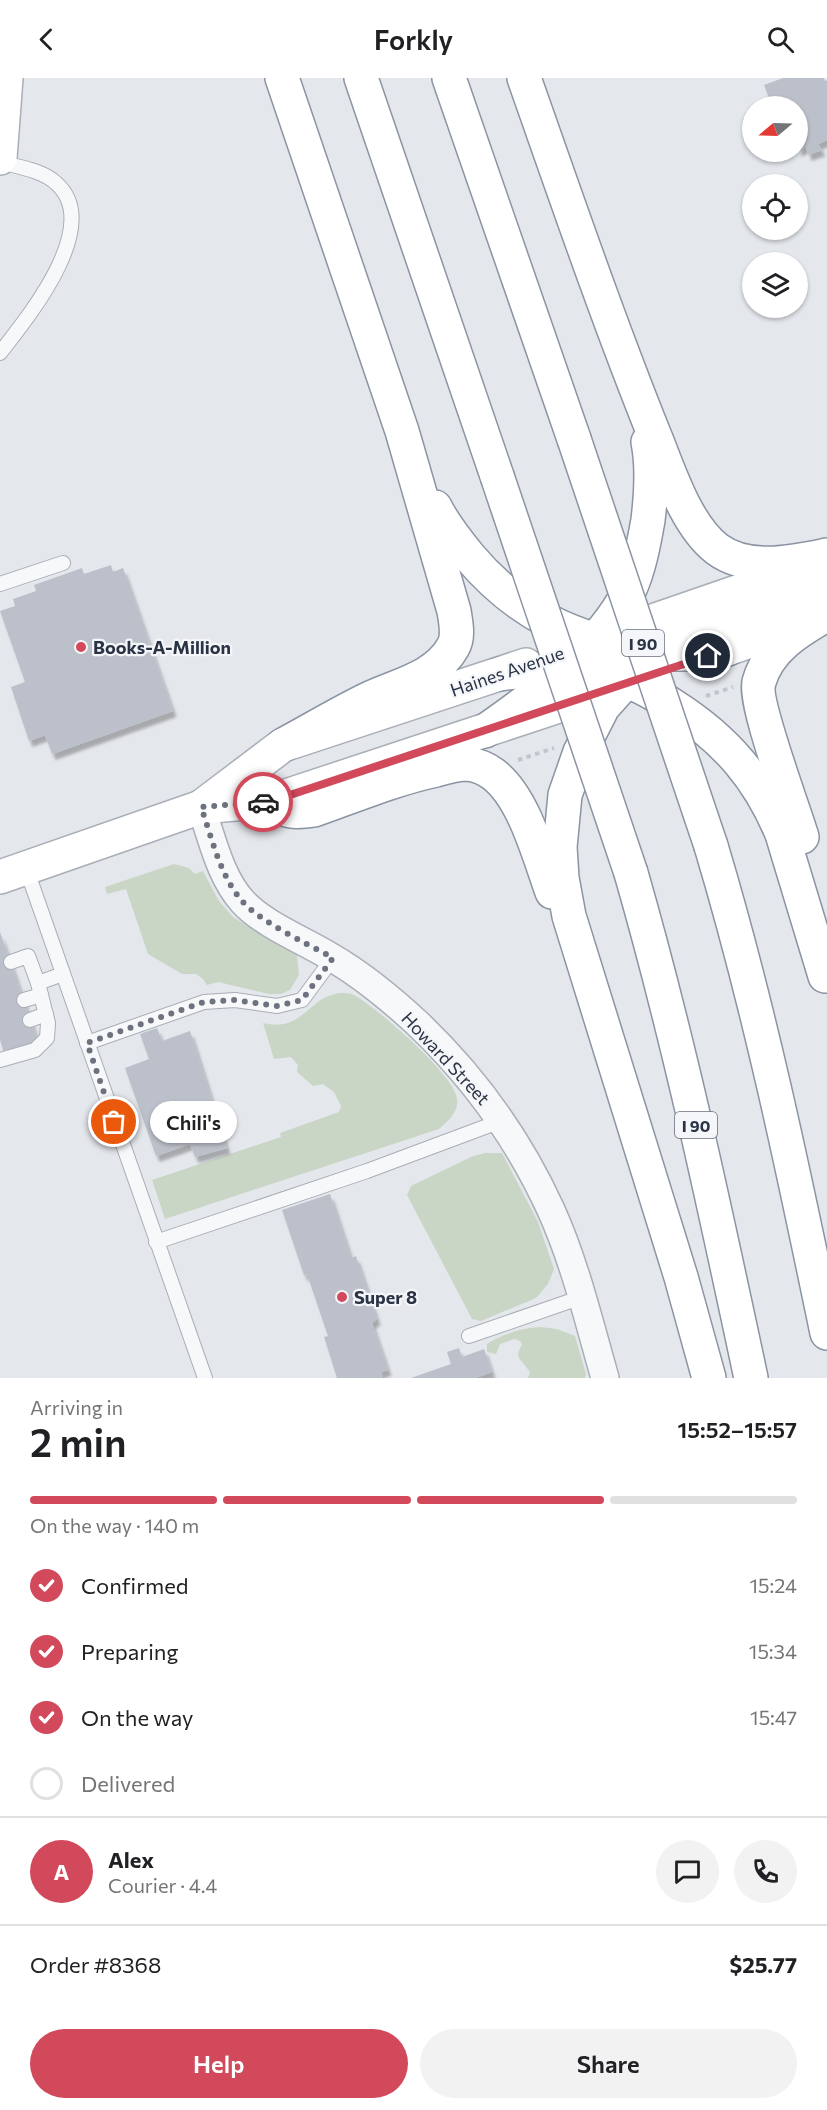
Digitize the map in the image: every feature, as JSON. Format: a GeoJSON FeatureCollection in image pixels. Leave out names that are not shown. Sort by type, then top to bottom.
{"type":"FeatureCollection","features":[{"type":"Feature","properties":{"kind":"main road"},"geometry":{"type":"LineString","coordinates":[[0,160],[6,78]]}},
{"type":"Feature","properties":{"kind":"main road"},"geometry":{"type":"LineString","coordinates":[[282,78],[402,431],[454,611],[457,632],[454,646],[434,668],[417,679],[369,699],[283,745]]}},
{"type":"Feature","properties":{"kind":"main road","name":"I 90"},"geometry":{"type":"LineString","coordinates":[[361,78],[631,873],[657,964],[688,1088],[751,1378]]}},
{"type":"Feature","properties":{"kind":"main road","name":"I 90"},"geometry":{"type":"LineString","coordinates":[[449,78],[711,846],[753,995],[778,1099],[827,1333]]}},
{"type":"Feature","properties":{"kind":"main road"},"geometry":{"type":"LineString","coordinates":[[524,78],[633,382],[689,515],[703,537],[718,550],[736,559],[753,563],[776,563],[827,555]]}},
{"type":"Feature","properties":{"kind":"main road"},"geometry":{"type":"LineString","coordinates":[[485,731],[527,702],[594,641],[608,624],[629,590],[645,537],[651,483],[650,451],[633,382]]}},
{"type":"Feature","properties":{"kind":"main road"},"geometry":{"type":"LineString","coordinates":[[402,431],[437,511],[452,535],[504,593],[534,614],[580,636],[623,647],[681,654],[728,649]]}},
{"type":"Feature","properties":{"kind":"main road","name":"Haines Avenue"},"geometry":{"type":"LineString","coordinates":[[201,807],[283,745],[500,675],[827,561]]}},
{"type":"Feature","properties":{"kind":"main road"},"geometry":{"type":"LineString","coordinates":[[709,1378],[681,1277],[569,916],[562,878],[560,847],[566,795],[580,752],[603,706],[658,651],[676,638],[718,621],[827,604]]}},
{"type":"Feature","properties":{"kind":"main road"},"geometry":{"type":"LineString","coordinates":[[826,981],[817,901],[808,853],[762,712],[758,684],[764,667],[777,650],[827,604]]}},
{"type":"Feature","properties":{"kind":"main road","name":"Haines Avenue"},"geometry":{"type":"LineString","coordinates":[[13,872],[201,807],[272,801],[485,731],[728,649],[827,604]]}},
{"type":"Feature","properties":{"kind":"main road"},"geometry":{"type":"LineString","coordinates":[[500,675],[544,669],[593,671],[653,692],[712,733],[732,752],[753,779],[772,812],[782,834],[826,981]]}},
{"type":"Feature","properties":{"kind":"main road"},"geometry":{"type":"LineString","coordinates":[[272,801],[284,810],[299,812],[314,810],[421,773],[466,764],[484,767],[507,788],[528,828],[606,1040]]}},
{"type":"Feature","properties":{"kind":"street","name":"Howard Street"},"geometry":{"type":"LineString","coordinates":[[201,807],[221,863],[232,887],[243,902],[257,914],[333,958],[375,988],[418,1024],[481,1093],[501,1121],[551,1210],[582,1298],[606,1378]]}},
{"type":"Feature","properties":{"kind":"lane"},"geometry":{"type":"LineString","coordinates":[[0,160],[41,173],[57,183],[68,202],[73,225],[70,242],[58,269],[23,324],[0,353]]}},
{"type":"Feature","properties":{"kind":"lane"},"geometry":{"type":"LineString","coordinates":[[0,584],[63,563]]}},
{"type":"Feature","properties":{"kind":"lane"},"geometry":{"type":"LineString","coordinates":[[13,872],[63,974],[205,1378]]}},
{"type":"Feature","properties":{"kind":"lane"},"geometry":{"type":"LineString","coordinates":[[0,1060],[35,1050],[47,1038],[46,1014],[28,956],[11,962]]}},
{"type":"Feature","properties":{"kind":"lane"},"geometry":{"type":"LineString","coordinates":[[87,1043],[204,1002],[235,1000],[277,1006],[302,1000],[333,958]]}},
{"type":"Feature","properties":{"kind":"lane"},"geometry":{"type":"LineString","coordinates":[[24,1000],[63,974]]}},
{"type":"Feature","properties":{"kind":"lane"},"geometry":{"type":"LineString","coordinates":[[30,1020],[46,1014]]}},
{"type":"Feature","properties":{"kind":"lane"},"geometry":{"type":"LineString","coordinates":[[156,1242],[367,1171],[501,1121]]}},
{"type":"Feature","properties":{"kind":"lane"},"geometry":{"type":"LineString","coordinates":[[469,1336],[582,1298]]}},
{"type":"Feature","properties":{"kind":"green space"},"geometry":{"type":"Polygon","coordinates":[[[174,864],[189,868],[195,874],[203,871],[219,901],[233,917],[297,955],[299,975],[290,990],[281,994],[269,994],[218,982],[207,985],[196,974],[182,974],[148,954],[126,889],[107,894],[105,887],[174,864]]]}},
{"type":"Feature","properties":{"kind":"green space"},"geometry":{"type":"Polygon","coordinates":[[[340,993],[352,994],[365,1002],[396,1027],[443,1074],[453,1088],[457,1099],[452,1116],[439,1129],[165,1219],[152,1180],[281,1137],[280,1133],[339,1112],[341,1106],[334,1092],[323,1084],[313,1086],[297,1072],[298,1065],[291,1057],[274,1059],[263,1023],[273,1025],[289,1022],[322,999],[340,993]]]}},
{"type":"Feature","properties":{"kind":"green space"},"geometry":{"type":"Polygon","coordinates":[[[485,1153],[502,1153],[538,1222],[554,1269],[548,1284],[536,1298],[481,1321],[472,1319],[407,1195],[411,1186],[471,1157],[485,1153]]]}},
{"type":"Feature","properties":{"kind":"green space"},"geometry":{"type":"Polygon","coordinates":[[[540,1327],[557,1329],[575,1336],[586,1374],[585,1378],[528,1378],[530,1372],[519,1358],[518,1353],[522,1344],[514,1339],[500,1344],[496,1354],[487,1352],[487,1344],[505,1334],[540,1327]]]}},
{"type":"Feature","properties":{"kind":"building"},"geometry":{"type":"Polygon","coordinates":[[[783,78],[824,78],[825,81],[827,80],[827,140],[818,144],[822,150],[808,155],[808,96],[768,96],[764,85],[783,78]]]}},
{"type":"Feature","properties":{"kind":"building","name":"Books-A-Million"},"geometry":{"type":"Polygon","coordinates":[[[111,565],[113,572],[123,568],[173,711],[52,754],[45,735],[29,741],[11,687],[25,682],[0,611],[15,606],[13,599],[36,591],[34,585],[82,568],[84,574],[111,565]]]}},
{"type":"Feature","properties":{"kind":"building"},"geometry":{"type":"Polygon","coordinates":[[[0,932],[38,1041],[4,1053],[0,1040],[0,932]]]}},
{"type":"Feature","properties":{"kind":"building"},"geometry":{"type":"Polygon","coordinates":[[[157,1028],[162,1041],[190,1031],[227,1148],[195,1157],[190,1144],[156,1156],[125,1068],[149,1059],[140,1034],[157,1028]]]}},
{"type":"Feature","properties":{"kind":"building","name":"Super 8"},"geometry":{"type":"Polygon","coordinates":[[[330,1194],[351,1258],[356,1256],[377,1319],[372,1323],[388,1370],[381,1372],[383,1378],[337,1378],[324,1337],[328,1336],[282,1210],[330,1194]]]}},
{"type":"Feature","properties":{"kind":"building"},"geometry":{"type":"Polygon","coordinates":[[[459,1348],[462,1357],[484,1349],[492,1372],[475,1378],[411,1378],[451,1364],[447,1352],[459,1348]]]}},
{"type":"Feature","properties":{"kind":"way so far"},"geometry":{"type":"LineString","coordinates":[[114,1122],[87,1043],[204,1002],[235,1000],[277,1006],[302,1000],[333,958],[257,914],[243,902],[232,887],[221,863],[201,807],[263,802]]}},
{"type":"Feature","properties":{"kind":"place","name":"Books-A-Million"},"geometry":{"type":"Point","coordinates":[81,647]}},
{"type":"Feature","properties":{"kind":"place","name":"Chili's"},"geometry":{"type":"Point","coordinates":[114,1122]}},
{"type":"Feature","properties":{"kind":"place","name":"Super 8"},"geometry":{"type":"Point","coordinates":[342,1297]}},
{"type":"Feature","properties":{"kind":"route"},"geometry":{"type":"LineString","coordinates":[[263,802],[443,745],[708,656]]}}]}
